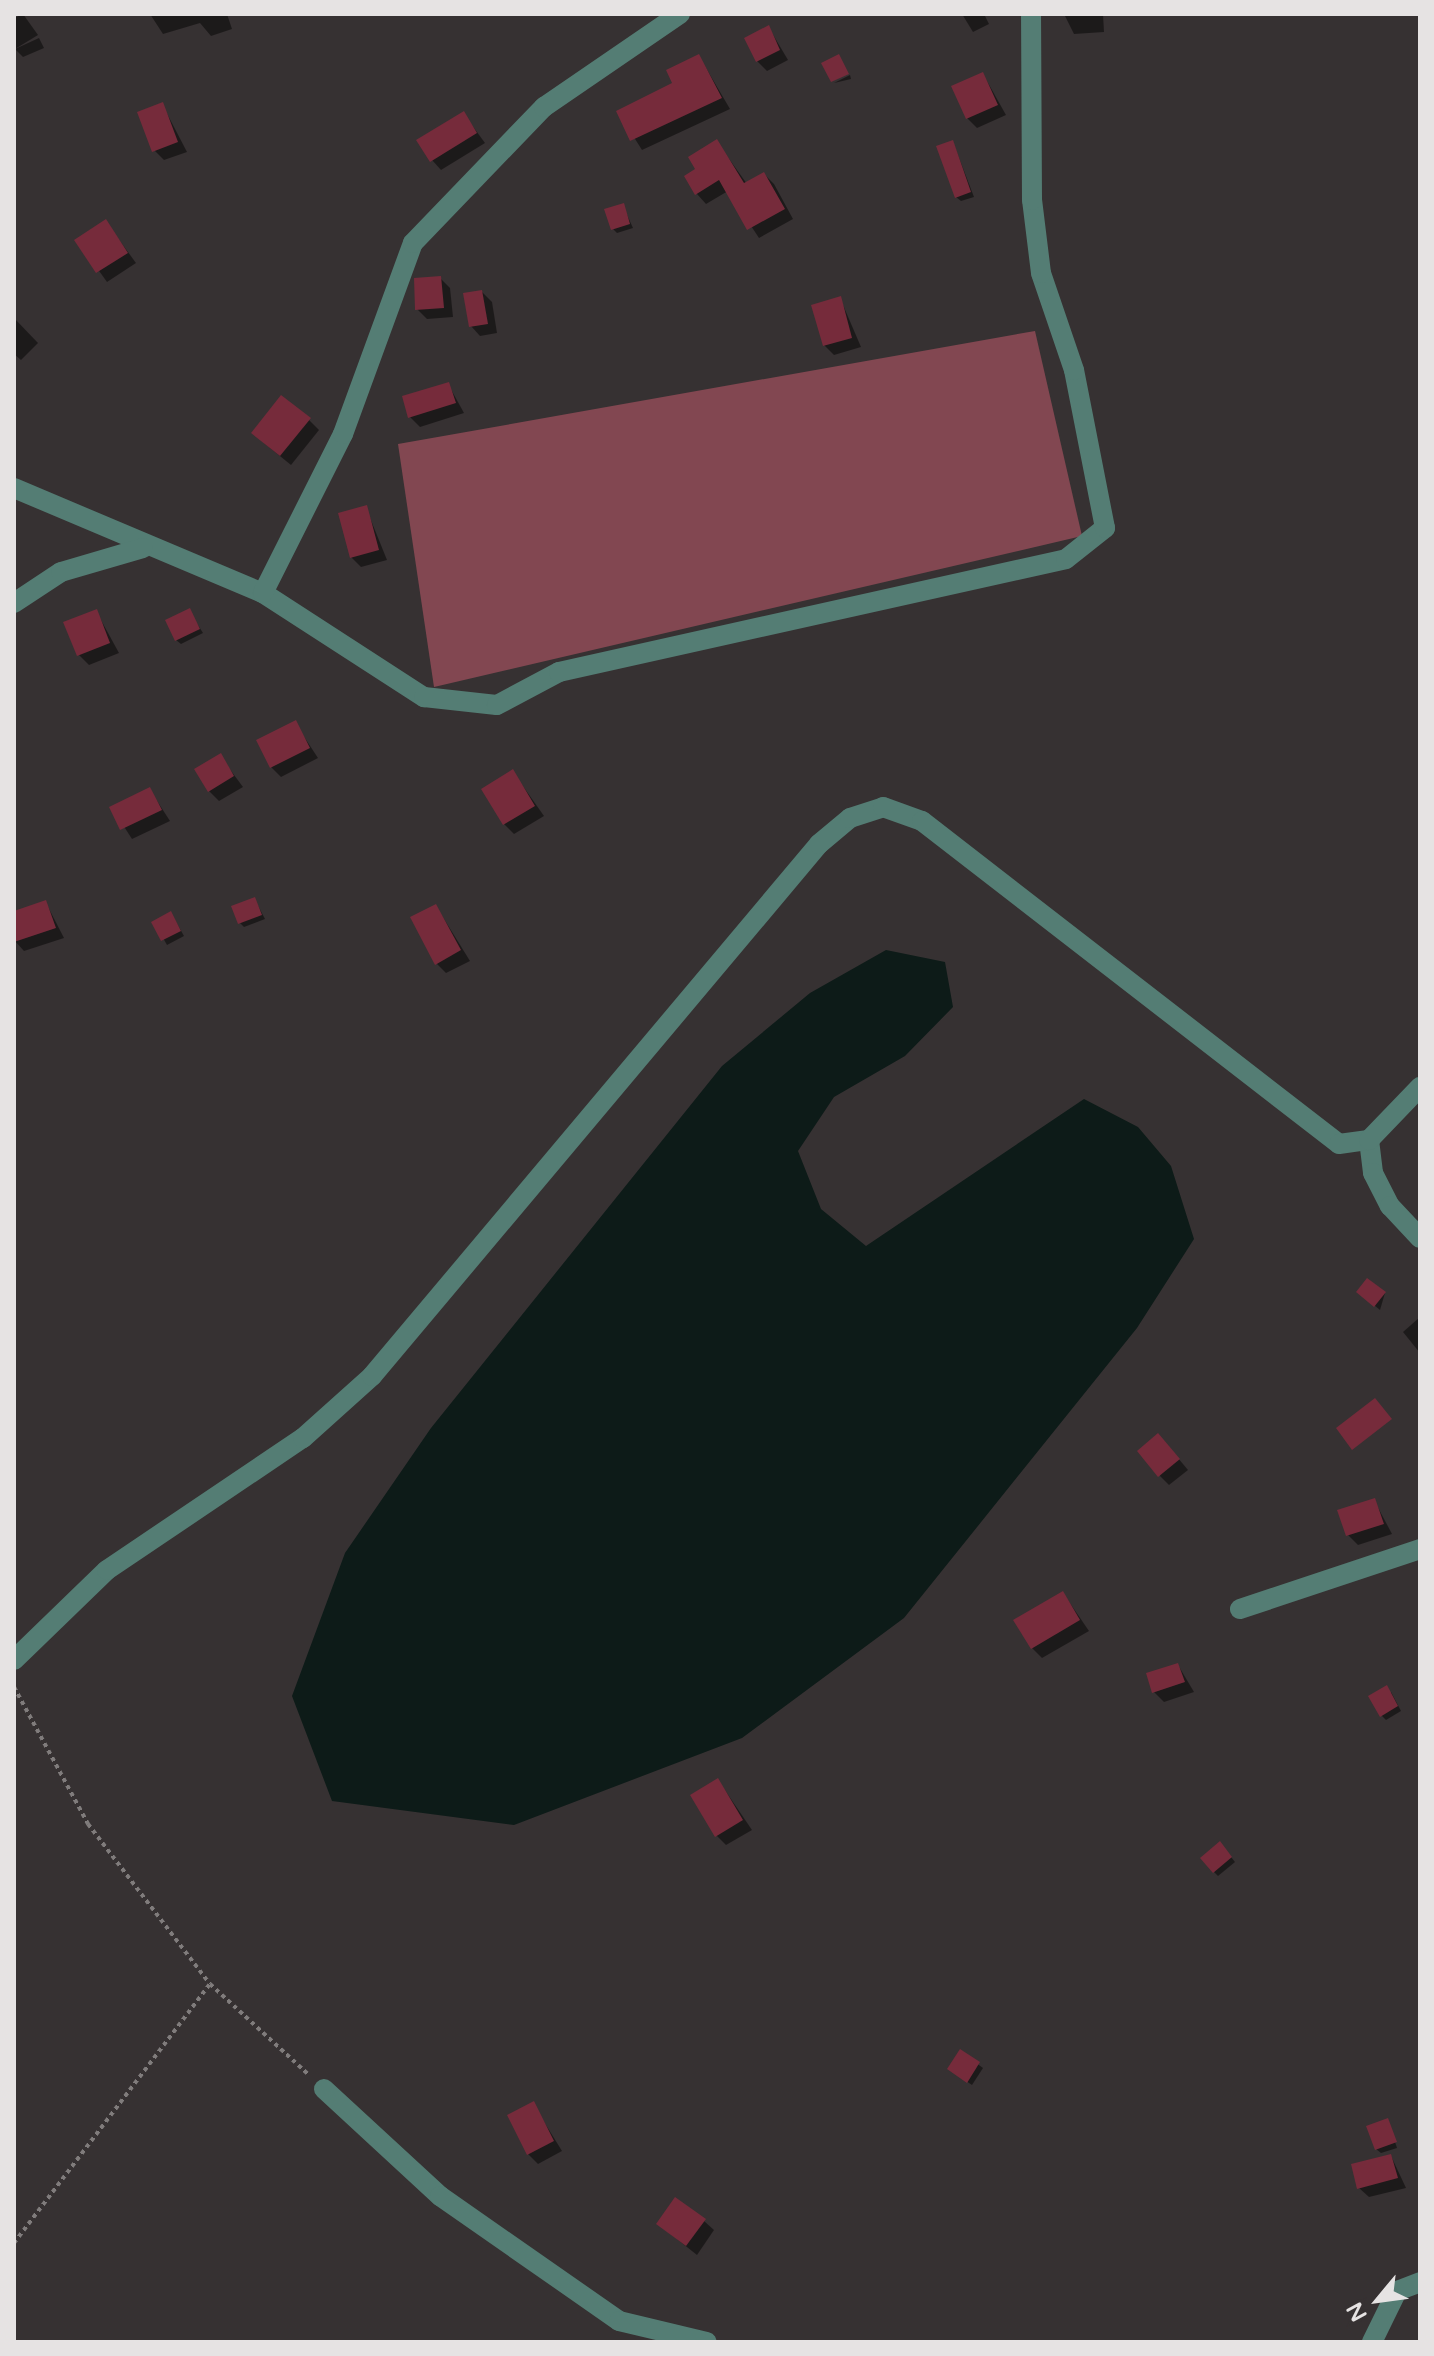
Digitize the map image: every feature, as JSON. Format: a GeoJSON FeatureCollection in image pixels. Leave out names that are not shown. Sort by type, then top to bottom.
{"type":"FeatureCollection","features":[{"type":"Feature","properties":{"kind":"street"},"geometry":{"type":"LineString","coordinates":[[263,593],[343,434],[413,243],[544,107],[680,14]]}},
{"type":"Feature","properties":{"kind":"street"},"geometry":{"type":"LineString","coordinates":[[14,488],[143,548],[263,593],[424,697],[497,705],[559,672],[1066,559],[1090,546],[1105,528],[1074,370],[1041,273],[1032,200],[1031,14]]}},
{"type":"Feature","properties":{"kind":"street"},"geometry":{"type":"LineString","coordinates":[[14,603],[61,572],[143,548]]}},
{"type":"Feature","properties":{"kind":"street"},"geometry":{"type":"LineString","coordinates":[[14,1660],[107,1570],[303,1438],[372,1376],[819,844],[850,818],[883,807],[922,821],[1339,1144],[1369,1140],[1420,1087]]}},
{"type":"Feature","properties":{"kind":"street"},"geometry":{"type":"LineString","coordinates":[[1369,1140],[1373,1173],[1390,1206],[1420,1238]]}},
{"type":"Feature","properties":{"kind":"street"},"geometry":{"type":"LineString","coordinates":[[1240,1609],[1420,1549]]}},
{"type":"Feature","properties":{"kind":"street"},"geometry":{"type":"LineString","coordinates":[[324,2089],[440,2196],[619,2321],[707,2342]]}},
{"type":"Feature","properties":{"kind":"street"},"geometry":{"type":"LineString","coordinates":[[1372,2342],[1397,2291],[1420,2282]]}},
{"type":"Feature","properties":{"kind":"path"},"geometry":{"type":"LineString","coordinates":[[14,1687],[88,1824],[210,1984],[324,2089]]}},
{"type":"Feature","properties":{"kind":"path"},"geometry":{"type":"LineString","coordinates":[[14,2243],[210,1984]]}},
{"type":"Feature","properties":{"kind":"shaded area"},"geometry":{"type":"Polygon","coordinates":[[[1035,331],[1082,536],[434,687],[398,444],[1035,331]]]}},
{"type":"Feature","properties":{"kind":"shaded area"},"geometry":{"type":"Polygon","coordinates":[[[886,950],[945,962],[953,1007],[905,1056],[834,1097],[798,1151],[821,1209],[866,1246],[1084,1099],[1138,1127],[1171,1166],[1194,1239],[1137,1328],[904,1618],[742,1738],[514,1825],[332,1801],[292,1696],[345,1553],[431,1428],[722,1066],[810,993],[886,950]]]}},
{"type":"Feature","properties":{"kind":"building"},"geometry":{"type":"Polygon","coordinates":[[[769,25],[780,50],[756,62],[744,38],[769,25]]]}},
{"type":"Feature","properties":{"kind":"building"},"geometry":{"type":"Polygon","coordinates":[[[699,54],[722,98],[630,141],[616,111],[672,83],[666,70],[699,54]]]}},
{"type":"Feature","properties":{"kind":"building"},"geometry":{"type":"Polygon","coordinates":[[[839,54],[849,74],[831,82],[821,63],[839,54]]]}},
{"type":"Feature","properties":{"kind":"building"},"geometry":{"type":"Polygon","coordinates":[[[983,72],[998,105],[966,119],[951,86],[983,72]]]}},
{"type":"Feature","properties":{"kind":"building"},"geometry":{"type":"Polygon","coordinates":[[[163,102],[178,142],[152,152],[137,112],[163,102]]]}},
{"type":"Feature","properties":{"kind":"building"},"geometry":{"type":"Polygon","coordinates":[[[464,111],[477,133],[430,162],[416,140],[464,111]]]}},
{"type":"Feature","properties":{"kind":"building"},"geometry":{"type":"Polygon","coordinates":[[[717,139],[744,183],[764,172],[785,209],[747,230],[719,180],[695,195],[684,176],[695,169],[688,157],[717,139]]]}},
{"type":"Feature","properties":{"kind":"building"},"geometry":{"type":"Polygon","coordinates":[[[953,140],[971,192],[955,198],[936,146],[953,140]]]}},
{"type":"Feature","properties":{"kind":"building"},"geometry":{"type":"Polygon","coordinates":[[[624,203],[630,224],[611,230],[604,209],[624,203]]]}},
{"type":"Feature","properties":{"kind":"building"},"geometry":{"type":"Polygon","coordinates":[[[106,219],[128,253],[96,273],[74,240],[106,219]]]}},
{"type":"Feature","properties":{"kind":"building"},"geometry":{"type":"Polygon","coordinates":[[[441,276],[444,308],[415,310],[414,278],[441,276]]]}},
{"type":"Feature","properties":{"kind":"building"},"geometry":{"type":"Polygon","coordinates":[[[482,290],[488,324],[469,327],[463,293],[482,290]]]}},
{"type":"Feature","properties":{"kind":"building"},"geometry":{"type":"Polygon","coordinates":[[[841,296],[852,338],[823,346],[811,305],[841,296]]]}},
{"type":"Feature","properties":{"kind":"building"},"geometry":{"type":"Polygon","coordinates":[[[449,382],[456,403],[408,418],[402,396],[449,382]]]}},
{"type":"Feature","properties":{"kind":"building"},"geometry":{"type":"Polygon","coordinates":[[[281,395],[311,418],[280,456],[251,433],[281,395]]]}},
{"type":"Feature","properties":{"kind":"building"},"geometry":{"type":"Polygon","coordinates":[[[367,505],[379,550],[350,558],[338,513],[367,505]]]}},
{"type":"Feature","properties":{"kind":"building"},"geometry":{"type":"Polygon","coordinates":[[[190,608],[200,629],[175,641],[165,620],[190,608]]]}},
{"type":"Feature","properties":{"kind":"building"},"geometry":{"type":"Polygon","coordinates":[[[97,609],[110,643],[77,656],[63,622],[97,609]]]}},
{"type":"Feature","properties":{"kind":"building"},"geometry":{"type":"Polygon","coordinates":[[[296,720],[310,748],[270,768],[256,740],[296,720]]]}},
{"type":"Feature","properties":{"kind":"building"},"geometry":{"type":"Polygon","coordinates":[[[221,753],[234,776],[208,792],[194,769],[221,753]]]}},
{"type":"Feature","properties":{"kind":"building"},"geometry":{"type":"Polygon","coordinates":[[[513,769],[535,806],[503,825],[481,789],[513,769]]]}},
{"type":"Feature","properties":{"kind":"building"},"geometry":{"type":"Polygon","coordinates":[[[150,787],[162,810],[120,830],[109,807],[150,787]]]}},
{"type":"Feature","properties":{"kind":"building"},"geometry":{"type":"Polygon","coordinates":[[[255,897],[262,915],[238,924],[231,906],[255,897]]]}},
{"type":"Feature","properties":{"kind":"building"},"geometry":{"type":"Polygon","coordinates":[[[46,900],[56,928],[14,942],[14,911],[46,900]]]}},
{"type":"Feature","properties":{"kind":"building"},"geometry":{"type":"Polygon","coordinates":[[[436,904],[461,950],[435,965],[410,917],[436,904]]]}},
{"type":"Feature","properties":{"kind":"building"},"geometry":{"type":"Polygon","coordinates":[[[171,911],[181,931],[161,941],[151,922],[171,911]]]}},
{"type":"Feature","properties":{"kind":"building"},"geometry":{"type":"Polygon","coordinates":[[[1367,1278],[1386,1292],[1374,1307],[1356,1292],[1367,1278]]]}},
{"type":"Feature","properties":{"kind":"building"},"geometry":{"type":"Polygon","coordinates":[[[1375,1398],[1392,1419],[1352,1450],[1336,1428],[1375,1398]]]}},
{"type":"Feature","properties":{"kind":"building"},"geometry":{"type":"Polygon","coordinates":[[[1158,1433],[1180,1459],[1158,1477],[1137,1451],[1158,1433]]]}},
{"type":"Feature","properties":{"kind":"building"},"geometry":{"type":"Polygon","coordinates":[[[1375,1498],[1384,1524],[1346,1536],[1337,1510],[1375,1498]]]}},
{"type":"Feature","properties":{"kind":"building"},"geometry":{"type":"Polygon","coordinates":[[[1063,1591],[1080,1620],[1031,1649],[1013,1620],[1063,1591]]]}},
{"type":"Feature","properties":{"kind":"building"},"geometry":{"type":"Polygon","coordinates":[[[1178,1663],[1185,1682],[1152,1693],[1146,1673],[1178,1663]]]}},
{"type":"Feature","properties":{"kind":"building"},"geometry":{"type":"Polygon","coordinates":[[[1387,1685],[1398,1706],[1380,1717],[1368,1696],[1387,1685]]]}},
{"type":"Feature","properties":{"kind":"building"},"geometry":{"type":"Polygon","coordinates":[[[718,1778],[743,1820],[715,1837],[690,1795],[718,1778]]]}},
{"type":"Feature","properties":{"kind":"building"},"geometry":{"type":"Polygon","coordinates":[[[1220,1841],[1232,1857],[1213,1873],[1200,1858],[1220,1841]]]}},
{"type":"Feature","properties":{"kind":"building"},"geometry":{"type":"Polygon","coordinates":[[[960,2049],[980,2062],[967,2083],[947,2069],[960,2049]]]}},
{"type":"Feature","properties":{"kind":"building"},"geometry":{"type":"Polygon","coordinates":[[[534,2101],[554,2141],[527,2155],[507,2115],[534,2101]]]}},
{"type":"Feature","properties":{"kind":"building"},"geometry":{"type":"Polygon","coordinates":[[[1388,2118],[1397,2142],[1375,2150],[1366,2126],[1388,2118]]]}},
{"type":"Feature","properties":{"kind":"building"},"geometry":{"type":"Polygon","coordinates":[[[1391,2154],[1398,2178],[1357,2189],[1351,2164],[1391,2154]]]}},
{"type":"Feature","properties":{"kind":"building"},"geometry":{"type":"Polygon","coordinates":[[[675,2197],[706,2219],[686,2246],[656,2224],[675,2197]]]}}]}
